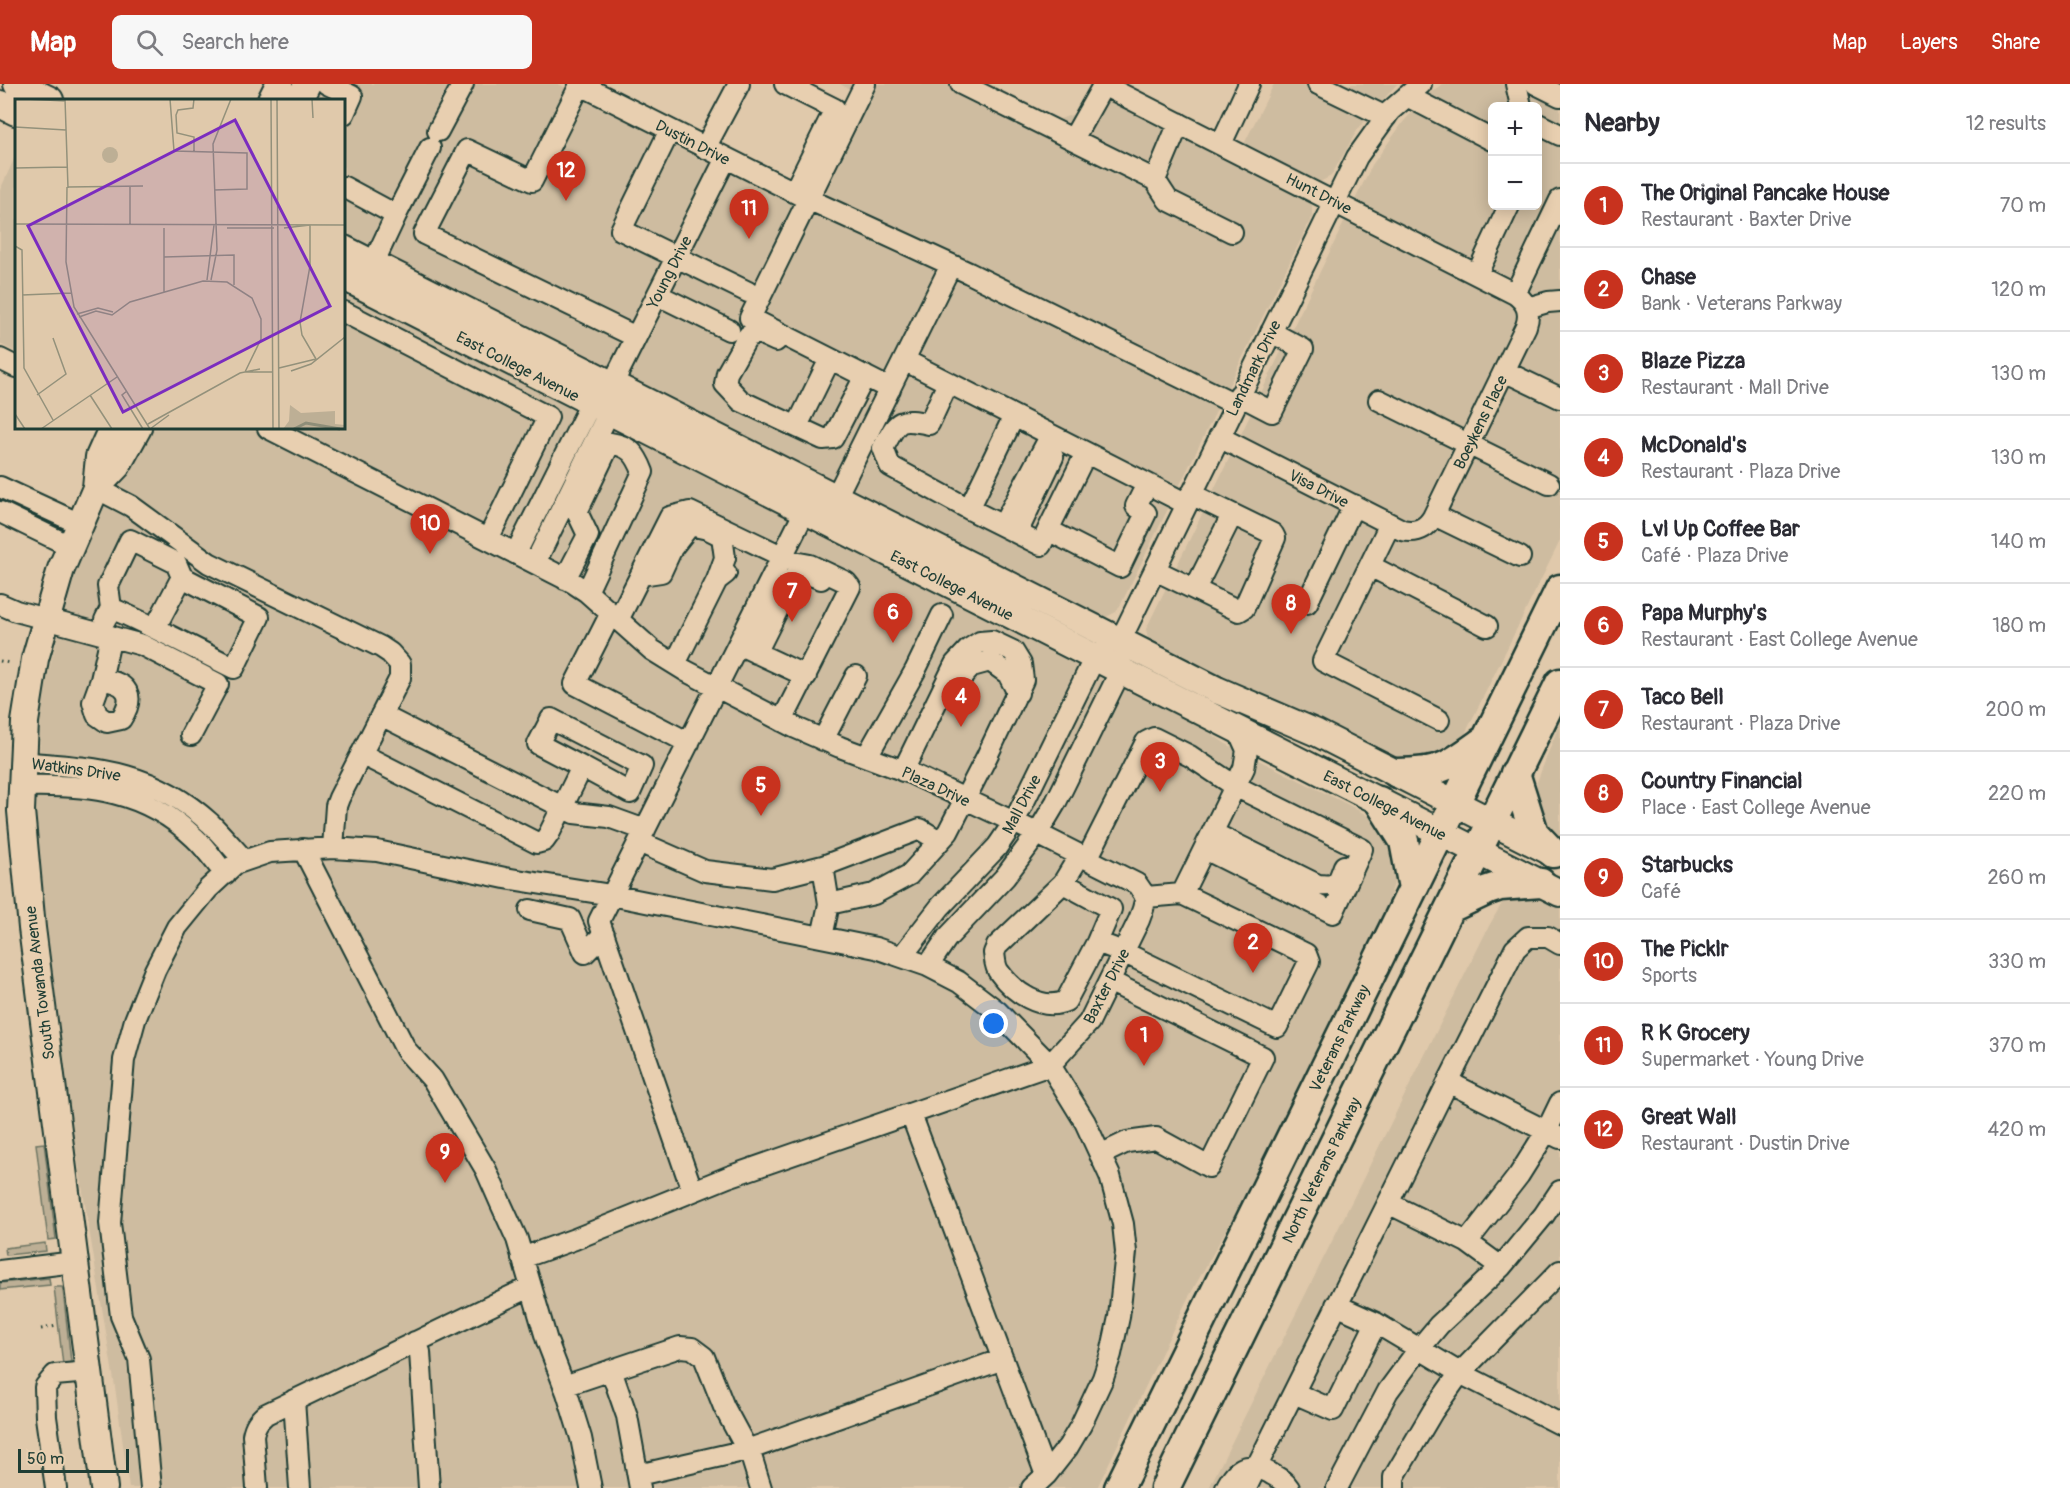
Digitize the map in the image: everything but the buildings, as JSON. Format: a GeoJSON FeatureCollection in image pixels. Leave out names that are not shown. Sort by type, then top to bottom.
{"type":"FeatureCollection","features":[{"type":"Feature","properties":{"kind":"highway","name":"Veterans Parkway"},"geometry":{"type":"LineString","coordinates":[[1119,1488],[1560,589]]}},
{"type":"Feature","properties":{"kind":"highway"},"geometry":{"type":"LineString","coordinates":[[1478,853],[1560,683]]}},
{"type":"Feature","properties":{"kind":"highway"},"geometry":{"type":"LineString","coordinates":[[1397,773],[1428,772],[1448,767],[1486,739]]}},
{"type":"Feature","properties":{"kind":"highway"},"geometry":{"type":"LineString","coordinates":[[1515,773],[1534,833],[1557,855]]}},
{"type":"Feature","properties":{"kind":"highway"},"geometry":{"type":"LineString","coordinates":[[1379,801],[1404,840],[1413,888]]}},
{"type":"Feature","properties":{"kind":"highway","name":"North Veterans Parkway"},"geometry":{"type":"LineString","coordinates":[[1165,1488],[1478,853]]}},
{"type":"Feature","properties":{"kind":"highway"},"geometry":{"type":"LineString","coordinates":[[1450,908],[1500,886],[1550,888]]}},
{"type":"Feature","properties":{"kind":"main road"},"geometry":{"type":"LineString","coordinates":[[17,84],[48,99]]}},
{"type":"Feature","properties":{"kind":"main road"},"geometry":{"type":"LineString","coordinates":[[272,99],[279,84]]}},
{"type":"Feature","properties":{"kind":"main road"},"geometry":{"type":"LineString","coordinates":[[300,99],[307,84]]}},
{"type":"Feature","properties":{"kind":"main road"},"geometry":{"type":"LineString","coordinates":[[0,104],[15,112]]}},
{"type":"Feature","properties":{"kind":"main road","name":"East College Avenue"},"geometry":{"type":"LineString","coordinates":[[345,250],[612,385],[837,494],[1217,690],[1317,733],[1557,855]]}},
{"type":"Feature","properties":{"kind":"main road","name":"East College Avenue"},"geometry":{"type":"LineString","coordinates":[[345,278],[1550,888]]}},
{"type":"Feature","properties":{"kind":"main road","name":"South Towanda Avenue"},"geometry":{"type":"LineString","coordinates":[[104,1488],[26,877],[21,811],[25,723],[32,677],[46,619],[75,535],[96,488],[99,457],[112,429]]}},
{"type":"Feature","properties":{"kind":"main road","name":"South Towanda Avenue"},"geometry":{"type":"LineString","coordinates":[[96,488],[117,466],[137,429]]}},
{"type":"Feature","properties":{"kind":"main road"},"geometry":{"type":"LineString","coordinates":[[695,455],[732,465],[809,502],[826,502],[837,494]]}},
{"type":"Feature","properties":{"kind":"street"},"geometry":{"type":"LineString","coordinates":[[327,84],[358,90],[345,112]]}},
{"type":"Feature","properties":{"kind":"street"},"geometry":{"type":"LineString","coordinates":[[373,264],[464,84]]}},
{"type":"Feature","properties":{"kind":"street"},"geometry":{"type":"LineString","coordinates":[[580,84],[532,181],[466,150],[423,234],[636,337]]}},
{"type":"Feature","properties":{"kind":"street","name":"Dustin Drive"},"geometry":{"type":"LineString","coordinates":[[580,84],[801,195],[1237,400],[1272,412],[1304,349],[1271,332]]}},
{"type":"Feature","properties":{"kind":"street"},"geometry":{"type":"LineString","coordinates":[[705,148],[739,84]]}},
{"type":"Feature","properties":{"kind":"street"},"geometry":{"type":"LineString","coordinates":[[785,84],[835,110],[750,318],[828,363]]}},
{"type":"Feature","properties":{"kind":"street"},"geometry":{"type":"LineString","coordinates":[[801,195],[866,84]]}},
{"type":"Feature","properties":{"kind":"street"},"geometry":{"type":"LineString","coordinates":[[961,84],[1155,180],[1168,200],[1232,232]]}},
{"type":"Feature","properties":{"kind":"street"},"geometry":{"type":"LineString","coordinates":[[1073,139],[1105,84]]}},
{"type":"Feature","properties":{"kind":"street","name":"Hunt Drive"},"geometry":{"type":"LineString","coordinates":[[1105,84],[1477,274],[1521,301]]}},
{"type":"Feature","properties":{"kind":"street"},"geometry":{"type":"LineString","coordinates":[[1221,144],[1249,84]]}},
{"type":"Feature","properties":{"kind":"street"},"geometry":{"type":"LineString","coordinates":[[1318,84],[1386,117]]}},
{"type":"Feature","properties":{"kind":"street"},"geometry":{"type":"LineString","coordinates":[[1516,84],[1520,102]]}},
{"type":"Feature","properties":{"kind":"street"},"geometry":{"type":"LineString","coordinates":[[1536,84],[1560,96]]}},
{"type":"Feature","properties":{"kind":"street"},"geometry":{"type":"LineString","coordinates":[[1416,87],[1488,137]]}},
{"type":"Feature","properties":{"kind":"street","name":"Landmark Drive"},"geometry":{"type":"LineString","coordinates":[[1121,670],[1120,641],[1357,157],[1386,117],[1416,87]]}},
{"type":"Feature","properties":{"kind":"street"},"geometry":{"type":"LineString","coordinates":[[1155,180],[1179,123]]}},
{"type":"Feature","properties":{"kind":"street"},"geometry":{"type":"LineString","coordinates":[[1542,126],[1560,135]]}},
{"type":"Feature","properties":{"kind":"street"},"geometry":{"type":"LineString","coordinates":[[670,130],[621,230],[748,291]]}},
{"type":"Feature","properties":{"kind":"street","name":"Young Drive"},"geometry":{"type":"LineString","coordinates":[[612,385],[726,158]]}},
{"type":"Feature","properties":{"kind":"street"},"geometry":{"type":"LineString","coordinates":[[345,189],[396,215]]}},
{"type":"Feature","properties":{"kind":"street","name":"Boeykens Place"},"geometry":{"type":"LineString","coordinates":[[1420,530],[1429,524],[1434,515],[1527,322],[1521,301],[1560,200]]}},
{"type":"Feature","properties":{"kind":"street"},"geometry":{"type":"LineString","coordinates":[[1477,274],[1507,210]]}},
{"type":"Feature","properties":{"kind":"street"},"geometry":{"type":"LineString","coordinates":[[837,494],[951,265]]}},
{"type":"Feature","properties":{"kind":"street"},"geometry":{"type":"LineString","coordinates":[[658,294],[729,330]]}},
{"type":"Feature","properties":{"kind":"street"},"geometry":{"type":"LineString","coordinates":[[1521,301],[1559,299]]}},
{"type":"Feature","properties":{"kind":"street"},"geometry":{"type":"LineString","coordinates":[[345,313],[548,417],[488,539]]}},
{"type":"Feature","properties":{"kind":"street"},"geometry":{"type":"LineString","coordinates":[[865,376],[833,438],[823,439],[741,400],[725,384],[727,373],[748,336],[759,333],[828,363],[865,376],[890,389]]}},
{"type":"Feature","properties":{"kind":"street"},"geometry":{"type":"LineString","coordinates":[[0,359],[15,366]]}},
{"type":"Feature","properties":{"kind":"street"},"geometry":{"type":"LineString","coordinates":[[904,360],[1014,416],[1047,442],[1086,453],[1147,484],[1232,515],[1273,534],[1275,538],[1244,608],[1239,611],[1155,570]]}},
{"type":"Feature","properties":{"kind":"street"},"geometry":{"type":"LineString","coordinates":[[797,426],[828,363]]}},
{"type":"Feature","properties":{"kind":"street"},"geometry":{"type":"LineString","coordinates":[[1504,371],[1560,398]]}},
{"type":"Feature","properties":{"kind":"street"},"geometry":{"type":"LineString","coordinates":[[948,383],[929,424],[909,420],[896,425],[883,448],[890,466],[969,509],[1041,545],[1086,453]]}},
{"type":"Feature","properties":{"kind":"street"},"geometry":{"type":"LineString","coordinates":[[516,553],[545,495],[612,385]]}},
{"type":"Feature","properties":{"kind":"street"},"geometry":{"type":"LineString","coordinates":[[1379,400],[1549,484]]}},
{"type":"Feature","properties":{"kind":"street"},"geometry":{"type":"LineString","coordinates":[[536,563],[564,505],[600,407]]}},
{"type":"Feature","properties":{"kind":"street"},"geometry":{"type":"LineString","coordinates":[[969,509],[1014,416]]}},
{"type":"Feature","properties":{"kind":"street","name":"Plaza Drive"},"geometry":{"type":"LineString","coordinates":[[275,429],[565,579],[587,592],[652,650],[675,664],[782,721],[823,740],[903,771],[1014,822],[1137,884],[1146,897]]}},
{"type":"Feature","properties":{"kind":"street","name":"Visa Drive"},"geometry":{"type":"LineString","coordinates":[[1219,437],[1390,524],[1409,532],[1420,530]]}},
{"type":"Feature","properties":{"kind":"street"},"geometry":{"type":"LineString","coordinates":[[1010,529],[1047,442]]}},
{"type":"Feature","properties":{"kind":"street"},"geometry":{"type":"LineString","coordinates":[[565,579],[588,535],[577,512],[610,443],[623,445],[639,460],[643,472],[587,592]]}},
{"type":"Feature","properties":{"kind":"street"},"geometry":{"type":"LineString","coordinates":[[1048,531],[1120,567],[1146,513],[1136,506],[1147,484]]}},
{"type":"Feature","properties":{"kind":"street"},"geometry":{"type":"LineString","coordinates":[[0,487],[75,535]]}},
{"type":"Feature","properties":{"kind":"street"},"geometry":{"type":"LineString","coordinates":[[96,488],[131,506],[209,563],[390,653],[400,664],[400,678],[336,806],[333,848]]}},
{"type":"Feature","properties":{"kind":"street"},"geometry":{"type":"LineString","coordinates":[[545,495],[564,505]]}},
{"type":"Feature","properties":{"kind":"street"},"geometry":{"type":"LineString","coordinates":[[1307,603],[1354,505]]}},
{"type":"Feature","properties":{"kind":"street"},"geometry":{"type":"LineString","coordinates":[[748,648],[783,557],[806,511]]}},
{"type":"Feature","properties":{"kind":"street"},"geometry":{"type":"LineString","coordinates":[[0,512],[75,535]]}},
{"type":"Feature","properties":{"kind":"street"},"geometry":{"type":"LineString","coordinates":[[690,743],[575,684],[614,616],[641,575],[670,517],[690,512],[794,562],[810,564],[846,582],[850,587],[782,721]]}},
{"type":"Feature","properties":{"kind":"street"},"geometry":{"type":"LineString","coordinates":[[1195,589],[1232,515]]}},
{"type":"Feature","properties":{"kind":"street"},"geometry":{"type":"LineString","coordinates":[[1434,515],[1520,557]]}},
{"type":"Feature","properties":{"kind":"street"},"geometry":{"type":"LineString","coordinates":[[1390,524],[1323,661],[1439,720]]}},
{"type":"Feature","properties":{"kind":"street"},"geometry":{"type":"LineString","coordinates":[[641,575],[661,572],[672,548],[690,525],[708,529],[722,536],[725,558],[717,580],[675,664]]}},
{"type":"Feature","properties":{"kind":"street"},"geometry":{"type":"LineString","coordinates":[[717,580],[729,571],[745,539]]}},
{"type":"Feature","properties":{"kind":"street"},"geometry":{"type":"LineString","coordinates":[[101,680],[105,634],[111,608],[108,586],[130,540],[176,563],[182,577],[259,617],[234,668],[111,608]]}},
{"type":"Feature","properties":{"kind":"street"},"geometry":{"type":"LineString","coordinates":[[1370,566],[1487,626]]}},
{"type":"Feature","properties":{"kind":"street"},"geometry":{"type":"LineString","coordinates":[[692,1190],[599,921],[718,687],[748,648],[794,577],[805,573],[830,583],[842,603]]}},
{"type":"Feature","properties":{"kind":"street"},"geometry":{"type":"LineString","coordinates":[[156,628],[182,577]]}},
{"type":"Feature","properties":{"kind":"street"},"geometry":{"type":"LineString","coordinates":[[0,604],[16,611],[142,645],[219,684],[191,735]]}},
{"type":"Feature","properties":{"kind":"street"},"geometry":{"type":"LineString","coordinates":[[867,756],[915,671],[942,615]]}},
{"type":"Feature","properties":{"kind":"street"},"geometry":{"type":"LineString","coordinates":[[829,904],[874,894],[909,875],[948,832],[1023,680],[1021,664],[1013,651],[992,641],[980,642],[969,649],[956,664],[903,771]]}},
{"type":"Feature","properties":{"kind":"street"},"geometry":{"type":"LineString","coordinates":[[1095,657],[1120,641]]}},
{"type":"Feature","properties":{"kind":"street"},"geometry":{"type":"LineString","coordinates":[[748,648],[806,676]]}},
{"type":"Feature","properties":{"kind":"street"},"geometry":{"type":"LineString","coordinates":[[965,674],[973,656],[988,650],[1010,656],[1022,672]]}},
{"type":"Feature","properties":{"kind":"street","name":"Mall Drive"},"geometry":{"type":"LineString","coordinates":[[902,956],[940,907],[997,847],[1014,822],[1095,657]]}},
{"type":"Feature","properties":{"kind":"street"},"geometry":{"type":"LineString","coordinates":[[917,742],[930,740],[954,687],[972,666],[990,662],[1008,674],[1018,693]]}},
{"type":"Feature","properties":{"kind":"street","name":"Mall Drive"},"geometry":{"type":"LineString","coordinates":[[927,966],[947,938],[1005,877],[1037,834],[1056,802],[1121,670]]}},
{"type":"Feature","properties":{"kind":"street"},"geometry":{"type":"LineString","coordinates":[[823,740],[856,676]]}},
{"type":"Feature","properties":{"kind":"street"},"geometry":{"type":"LineString","coordinates":[[381,715],[574,813],[609,817],[642,836],[658,852],[705,871],[772,879],[823,866],[920,829],[939,842]]}},
{"type":"Feature","properties":{"kind":"street"},"geometry":{"type":"LineString","coordinates":[[551,719],[642,766],[630,793],[582,767],[538,744],[551,719]]}},
{"type":"Feature","properties":{"kind":"street"},"geometry":{"type":"LineString","coordinates":[[1182,894],[1244,768],[1247,750],[1238,730]]}},
{"type":"Feature","properties":{"kind":"street"},"geometry":{"type":"LineString","coordinates":[[1063,883],[1111,909],[1066,1001],[1057,1005],[1040,1003],[1015,990],[997,970],[994,953],[998,946],[1063,883],[1084,857],[1146,742],[1154,738],[1190,756],[1235,786],[1362,849],[1333,913],[1209,841]]}},
{"type":"Feature","properties":{"kind":"street"},"geometry":{"type":"LineString","coordinates":[[361,754],[537,843],[544,842],[549,834],[582,767]]}},
{"type":"Feature","properties":{"kind":"street","name":"Watkins Drive"},"geometry":{"type":"LineString","coordinates":[[22,774],[103,770],[135,778],[166,792],[189,806],[210,824],[244,860]]}},
{"type":"Feature","properties":{"kind":"street","name":"Watkins Drive"},"geometry":{"type":"LineString","coordinates":[[22,774],[59,785],[110,791],[142,802],[177,823],[196,838],[225,873]]}},
{"type":"Feature","properties":{"kind":"street"},"geometry":{"type":"LineString","coordinates":[[1209,841],[1318,885],[1331,886],[1339,881],[1344,866],[1344,855],[1282,822],[1269,803]]}},
{"type":"Feature","properties":{"kind":"street"},"geometry":{"type":"LineString","coordinates":[[151,1488],[139,1359],[121,1316],[110,1223],[124,1060],[135,1020],[155,970],[177,927],[208,889],[235,864],[270,852],[333,848],[377,851],[505,878],[611,896],[876,948],[927,966],[958,982],[985,1001],[1016,1028],[1050,1065],[1085,1122],[1110,1176],[1123,1224],[1126,1252],[1119,1317],[1105,1370],[1081,1425],[1068,1448],[1039,1481]]}},
{"type":"Feature","properties":{"kind":"street"},"geometry":{"type":"LineString","coordinates":[[303,849],[406,1050],[433,1080],[486,1170],[517,1239],[547,1341],[581,1437],[591,1488]]}},
{"type":"Feature","properties":{"kind":"street"},"geometry":{"type":"LineString","coordinates":[[822,937],[829,904],[823,866]]}},
{"type":"Feature","properties":{"kind":"street"},"geometry":{"type":"LineString","coordinates":[[555,886],[531,910],[570,919],[585,953],[604,934]]}},
{"type":"Feature","properties":{"kind":"street"},"geometry":{"type":"LineString","coordinates":[[1096,942],[1123,952],[1277,1027],[1309,962],[1306,954],[1182,894],[1146,897]]}},
{"type":"Feature","properties":{"kind":"street","name":"Baxter Drive"},"geometry":{"type":"LineString","coordinates":[[1050,1065],[1089,1022],[1143,909],[1146,897]]}},
{"type":"Feature","properties":{"kind":"street"},"geometry":{"type":"LineString","coordinates":[[1246,1488],[1515,949],[1528,937],[1548,938],[1560,944]]}},
{"type":"Feature","properties":{"kind":"street"},"geometry":{"type":"LineString","coordinates":[[1100,1155],[1127,1142],[1156,1138],[1209,1167],[1263,1057],[1109,981]]}},
{"type":"Feature","properties":{"kind":"street"},"geometry":{"type":"LineString","coordinates":[[522,1258],[575,1239],[692,1190],[1050,1065]]}},
{"type":"Feature","properties":{"kind":"street"},"geometry":{"type":"LineString","coordinates":[[1448,1082],[1553,1135]]}},
{"type":"Feature","properties":{"kind":"street"},"geometry":{"type":"LineString","coordinates":[[1467,1242],[1553,1135],[1560,1103]]}},
{"type":"Feature","properties":{"kind":"street"},"geometry":{"type":"LineString","coordinates":[[911,1114],[1002,1359],[1039,1481]]}},
{"type":"Feature","properties":{"kind":"street"},"geometry":{"type":"LineString","coordinates":[[1337,1488],[1389,1391],[1419,1349],[1439,1325],[1501,1267],[1544,1215],[1560,1191]]}},
{"type":"Feature","properties":{"kind":"street"},"geometry":{"type":"LineString","coordinates":[[1388,1203],[1467,1242],[1501,1267]]}},
{"type":"Feature","properties":{"kind":"street"},"geometry":{"type":"LineString","coordinates":[[0,1271],[75,1262]]}},
{"type":"Feature","properties":{"kind":"street"},"geometry":{"type":"LineString","coordinates":[[1394,1488],[1394,1477],[1433,1411],[1460,1373],[1560,1271]]}},
{"type":"Feature","properties":{"kind":"street"},"geometry":{"type":"LineString","coordinates":[[257,1488],[254,1426],[266,1414],[530,1287]]}},
{"type":"Feature","properties":{"kind":"street"},"geometry":{"type":"LineString","coordinates":[[1336,1305],[1376,1323],[1460,1373],[1560,1424]]}},
{"type":"Feature","properties":{"kind":"street"},"geometry":{"type":"LineString","coordinates":[[1294,1393],[1333,1410],[1376,1323]]}},
{"type":"Feature","properties":{"kind":"street"},"geometry":{"type":"LineString","coordinates":[[415,1342],[420,1352],[429,1488]]}},
{"type":"Feature","properties":{"kind":"street"},"geometry":{"type":"LineString","coordinates":[[564,1386],[680,1347],[696,1350],[701,1353],[706,1362],[724,1407],[747,1450],[761,1488]]}},
{"type":"Feature","properties":{"kind":"street"},"geometry":{"type":"LineString","coordinates":[[611,1370],[627,1416],[639,1482],[747,1450],[1002,1359]]}},
{"type":"Feature","properties":{"kind":"street"},"geometry":{"type":"LineString","coordinates":[[56,1488],[46,1418],[45,1387],[55,1375],[89,1372]]}},
{"type":"Feature","properties":{"kind":"street"},"geometry":{"type":"LineString","coordinates":[[294,1400],[300,1488]]}},
{"type":"Feature","properties":{"kind":"street"},"geometry":{"type":"LineString","coordinates":[[1226,1488],[1240,1469],[1257,1466],[1284,1481],[1289,1488]]}},
{"type":"Feature","properties":{"kind":"path"},"geometry":{"type":"LineString","coordinates":[[0,661],[9,663]]}},
{"type":"Feature","properties":{"kind":"path"},"geometry":{"type":"LineString","coordinates":[[41,1329],[57,1326]]}},
{"type":"Feature","properties":{"kind":"shaded area"},"geometry":{"type":"Polygon","coordinates":[[[320,84],[558,84],[796,202],[851,90],[840,84],[989,84],[1060,119],[1074,114],[1082,107],[1089,85],[1300,196],[1312,205],[1312,217],[1121,604],[1116,612],[1106,617],[1092,617],[345,239],[345,99],[312,99],[320,84]]]}},
{"type":"Feature","properties":{"kind":"shaded area"},"geometry":{"type":"Polygon","coordinates":[[[1274,84],[1397,84],[1358,129],[1331,176],[1320,182],[1244,144],[1274,84]]]}},
{"type":"Feature","properties":{"kind":"shaded area"},"geometry":{"type":"Polygon","coordinates":[[[1442,84],[1560,84],[1560,541],[1462,740],[1445,757],[1395,759],[1154,650],[1146,629],[1372,165],[1404,121],[1429,94],[1442,84]]]}},
{"type":"Feature","properties":{"kind":"shaded area"},"geometry":{"type":"Polygon","coordinates":[[[15,157],[15,352],[0,344],[0,190],[15,157]]]}},
{"type":"Feature","properties":{"kind":"shaded area"},"geometry":{"type":"Polygon","coordinates":[[[345,288],[1173,708],[1226,744],[1381,823],[1398,857],[1396,876],[1386,910],[1258,1173],[1187,1300],[1097,1488],[129,1488],[115,1387],[73,1131],[37,847],[36,815],[39,732],[45,686],[70,586],[93,527],[116,479],[147,429],[345,429],[345,288]]]}},
{"type":"Feature","properties":{"kind":"shaded area"},"geometry":{"type":"Polygon","coordinates":[[[1560,722],[1560,837],[1551,832],[1542,819],[1536,801],[1537,782],[1560,722]]]}},
{"type":"Feature","properties":{"kind":"shaded area"},"geometry":{"type":"Polygon","coordinates":[[[1521,895],[1560,906],[1560,1488],[1209,1488],[1489,926],[1506,896],[1521,895]]]}},
{"type":"Feature","properties":{"kind":"shaded area"},"geometry":{"type":"Polygon","coordinates":[[[44,1143],[56,1239],[48,1240],[36,1144],[44,1143]]]}},
{"type":"Feature","properties":{"kind":"shaded area"},"geometry":{"type":"Polygon","coordinates":[[[45,1243],[46,1251],[6,1255],[5,1248],[45,1243]]]}},
{"type":"Feature","properties":{"kind":"shaded area"},"geometry":{"type":"Polygon","coordinates":[[[49,1278],[50,1285],[0,1290],[0,1283],[49,1278]]]}},
{"type":"Feature","properties":{"kind":"shaded area"},"geometry":{"type":"Polygon","coordinates":[[[54,1287],[62,1287],[63,1290],[71,1362],[63,1365],[54,1287]]]}},
{"type":"Feature","properties":{"kind":"place","name":"Great Wall"},"geometry":{"type":"Point","coordinates":[566,201]}},
{"type":"Feature","properties":{"kind":"place","name":"R K Grocery"},"geometry":{"type":"Point","coordinates":[749,239]}},
{"type":"Feature","properties":{"kind":"place","name":"The Picklr"},"geometry":{"type":"Point","coordinates":[430,554]}},
{"type":"Feature","properties":{"kind":"place","name":"Taco Bell"},"geometry":{"type":"Point","coordinates":[792,622]}},
{"type":"Feature","properties":{"kind":"place","name":"Country Financial"},"geometry":{"type":"Point","coordinates":[1291,634]}},
{"type":"Feature","properties":{"kind":"place","name":"Papa Murphy's"},"geometry":{"type":"Point","coordinates":[893,643]}},
{"type":"Feature","properties":{"kind":"place","name":"McDonald's"},"geometry":{"type":"Point","coordinates":[961,727]}},
{"type":"Feature","properties":{"kind":"place","name":"Blaze Pizza"},"geometry":{"type":"Point","coordinates":[1160,792]}},
{"type":"Feature","properties":{"kind":"place","name":"Lvl Up Coffee Bar"},"geometry":{"type":"Point","coordinates":[761,816]}},
{"type":"Feature","properties":{"kind":"place","name":"Chase"},"geometry":{"type":"Point","coordinates":[1253,973]}},
{"type":"Feature","properties":{"kind":"place","name":"The Original Pancake House"},"geometry":{"type":"Point","coordinates":[1144,1066]}},
{"type":"Feature","properties":{"kind":"place","name":"Starbucks"},"geometry":{"type":"Point","coordinates":[445,1183]}}]}
